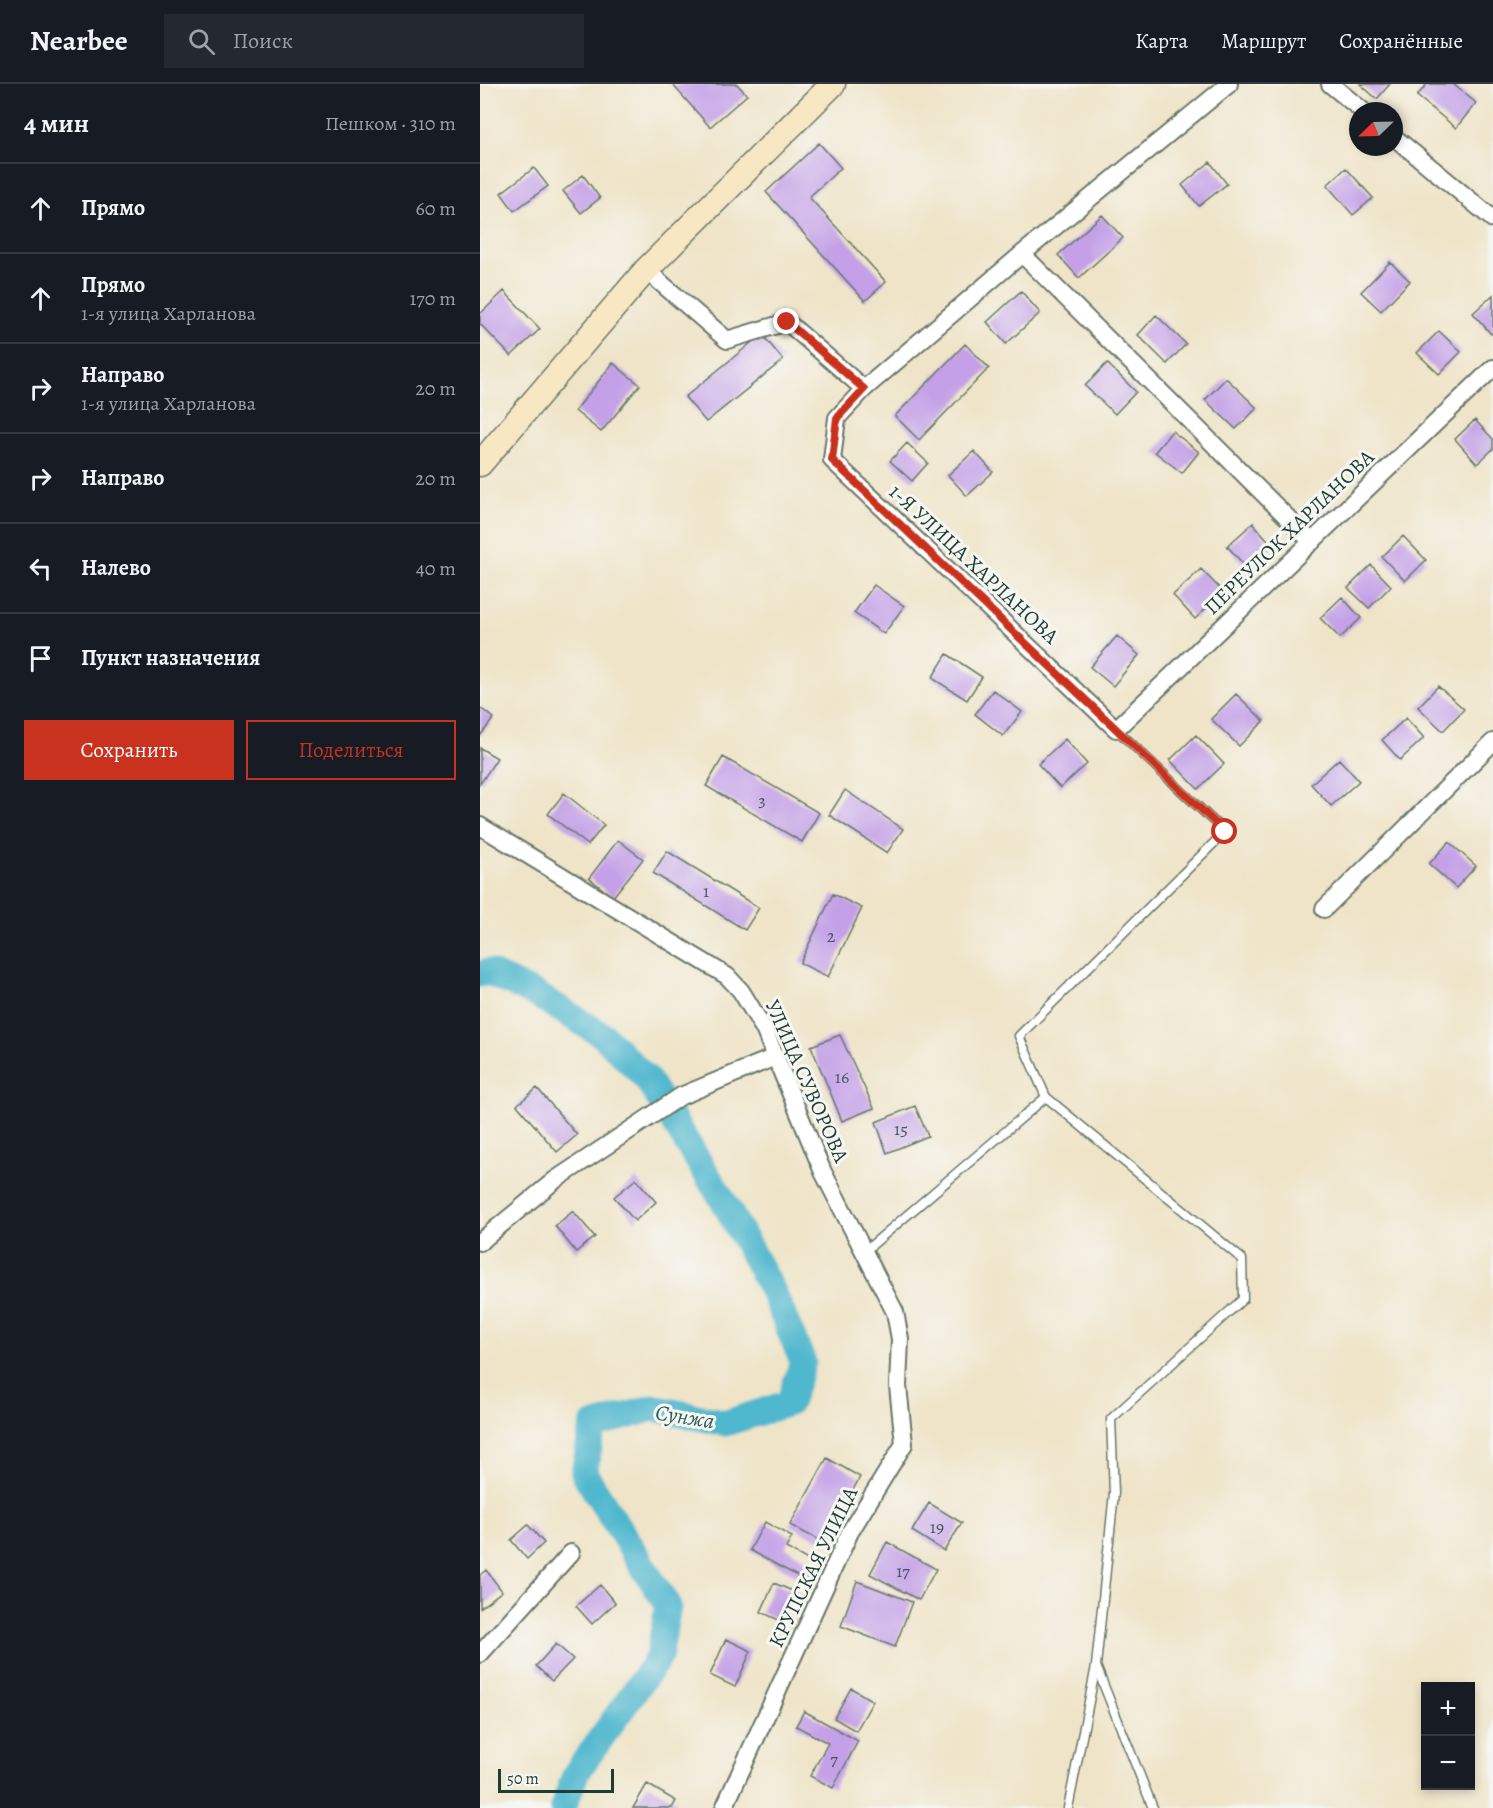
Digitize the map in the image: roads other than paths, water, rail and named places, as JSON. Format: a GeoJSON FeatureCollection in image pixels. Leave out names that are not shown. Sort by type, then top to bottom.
{"type":"FeatureCollection","features":[{"type":"Feature","properties":{"kind":"street"},"geometry":{"type":"LineString","coordinates":[[480,464],[646,270],[833,84]]}},
{"type":"Feature","properties":{"kind":"street"},"geometry":{"type":"LineString","coordinates":[[646,270],[727,340],[787,322],[864,389],[1022,254],[1229,84]]}},
{"type":"Feature","properties":{"kind":"street"},"geometry":{"type":"LineString","coordinates":[[1330,84],[1352,102]]}},
{"type":"Feature","properties":{"kind":"street"},"geometry":{"type":"LineString","coordinates":[[1403,144],[1493,219]]}},
{"type":"Feature","properties":{"kind":"street"},"geometry":{"type":"LineString","coordinates":[[1022,254],[1312,542]]}},
{"type":"Feature","properties":{"kind":"street","name":"ПЕРЕУЛОК ХАРЛАНОВА"},"geometry":{"type":"LineString","coordinates":[[1116,729],[1493,368]]}},
{"type":"Feature","properties":{"kind":"street","name":"1-Я УЛИЦА ХАРЛАНОВА"},"geometry":{"type":"LineString","coordinates":[[864,389],[837,418],[832,460],[1116,729]]}},
{"type":"Feature","properties":{"kind":"street"},"geometry":{"type":"LineString","coordinates":[[1324,909],[1493,742]]}},
{"type":"Feature","properties":{"kind":"street","name":"УЛИЦА СУВОРОВА"},"geometry":{"type":"LineString","coordinates":[[480,826],[727,976],[741,991],[764,1029],[823,1172],[894,1312],[900,1338]]}},
{"type":"Feature","properties":{"kind":"street"},"geometry":{"type":"LineString","coordinates":[[480,1242],[555,1180],[681,1096],[775,1057]]}},
{"type":"Feature","properties":{"kind":"street","name":"КРУПСКАЯ УЛИЦА"},"geometry":{"type":"LineString","coordinates":[[724,1808],[850,1532],[904,1444],[898,1386],[900,1338]]}},
{"type":"Feature","properties":{"kind":"street"},"geometry":{"type":"LineString","coordinates":[[480,1653],[571,1553]]}},
{"type":"Feature","properties":{"kind":"lane"},"geometry":{"type":"LineString","coordinates":[[1068,1808],[1096,1666],[1114,1493],[1111,1419],[1243,1299],[1242,1259],[1047,1097],[1019,1036],[1225,832],[1116,729]]}},
{"type":"Feature","properties":{"kind":"lane"},"geometry":{"type":"LineString","coordinates":[[865,1251],[1047,1097]]}},
{"type":"Feature","properties":{"kind":"lane"},"geometry":{"type":"LineString","coordinates":[[1096,1666],[1154,1808]]}},
{"type":"Feature","properties":{"kind":"waterway","name":"Сунжа"},"geometry":{"type":"LineString","coordinates":[[480,974],[488,972],[537,995],[604,1036],[647,1079],[724,1202],[773,1292],[803,1362],[789,1403],[726,1423],[653,1408],[593,1426],[584,1473],[668,1606],[659,1657],[576,1773],[563,1808]]}}]}
